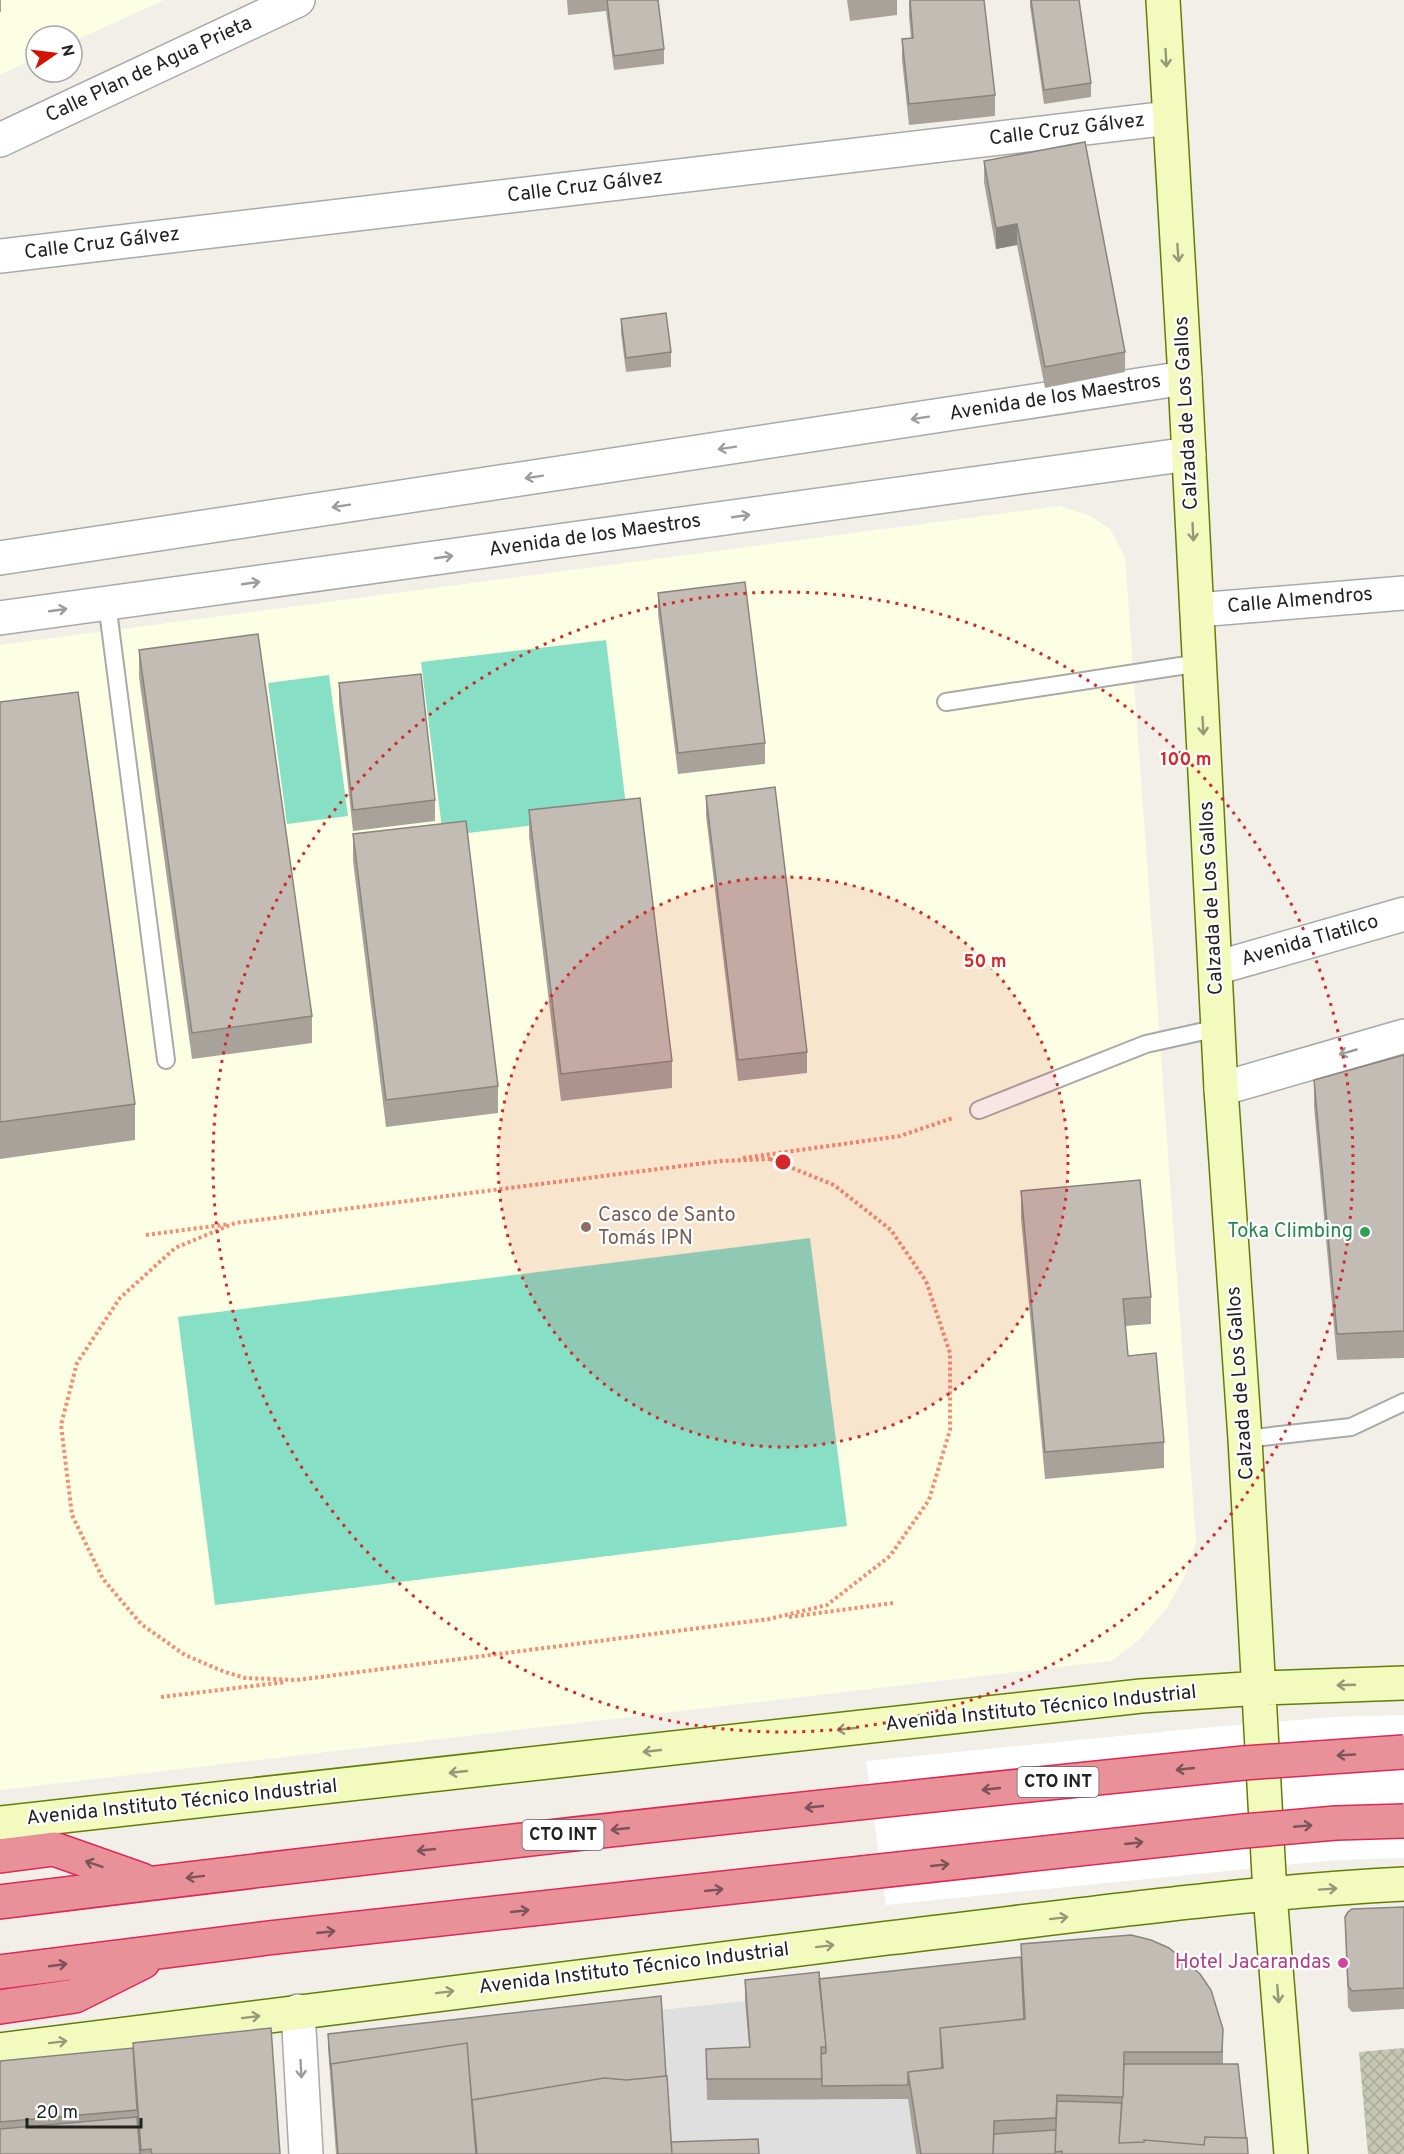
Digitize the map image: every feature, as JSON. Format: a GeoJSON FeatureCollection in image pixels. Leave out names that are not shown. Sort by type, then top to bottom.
{"type":"FeatureCollection","features":[{"type":"Feature","properties":{"kind":"highway","name":"CTO INT"},"geometry":{"type":"LineString","coordinates":[[0,1902],[277,1867],[872,1801],[1244,1763],[1404,1752]]}},
{"type":"Feature","properties":{"kind":"highway"},"geometry":{"type":"LineString","coordinates":[[0,1972],[168,1950],[1244,1831],[1336,1823],[1404,1821]]}},
{"type":"Feature","properties":{"kind":"highway"},"geometry":{"type":"LineString","coordinates":[[0,1856],[54,1850],[149,1883]]}},
{"type":"Feature","properties":{"kind":"highway"},"geometry":{"type":"LineString","coordinates":[[0,2007],[75,1996],[168,1950]]}},
{"type":"Feature","properties":{"kind":"main road","name":"Calzada de Los Gallos"},"geometry":{"type":"LineString","coordinates":[[1163,0],[1185,378],[1221,1089],[1245,1439],[1270,1894],[1291,2154]]}},
{"type":"Feature","properties":{"kind":"main road","name":"Avenida Instituto Técnico Industrial"},"geometry":{"type":"LineString","coordinates":[[0,1823],[1141,1696],[1260,1688],[1404,1683]]}},
{"type":"Feature","properties":{"kind":"main road","name":"Avenida Instituto Técnico Industrial"},"geometry":{"type":"LineString","coordinates":[[0,2050],[517,1982],[1270,1894],[1404,1884]]}},
{"type":"Feature","properties":{"kind":"street","name":"Calle Plan de Agua Prieta"},"geometry":{"type":"LineString","coordinates":[[0,140],[298,0]]}},
{"type":"Feature","properties":{"kind":"street","name":"Calle Cruz Gálvez"},"geometry":{"type":"LineString","coordinates":[[0,256],[1169,118]]}},
{"type":"Feature","properties":{"kind":"street","name":"Avenida de los Maestros"},"geometry":{"type":"LineString","coordinates":[[0,558],[1185,378]]}},
{"type":"Feature","properties":{"kind":"street","name":"Avenida de los Maestros"},"geometry":{"type":"LineString","coordinates":[[0,618],[1189,454]]}},
{"type":"Feature","properties":{"kind":"street","name":"Calle Almendros"},"geometry":{"type":"LineString","coordinates":[[1197,610],[1404,593]]}},
{"type":"Feature","properties":{"kind":"street","name":"Avenida Tlatilco"},"geometry":{"type":"LineString","coordinates":[[1216,968],[1404,914]]}},
{"type":"Feature","properties":{"kind":"street"},"geometry":{"type":"LineString","coordinates":[[1221,1089],[1404,1036]]}},
{"type":"Feature","properties":{"kind":"street"},"geometry":{"type":"LineString","coordinates":[[298,2011],[306,2154]]}},
{"type":"Feature","properties":{"kind":"lane"},"geometry":{"type":"LineString","coordinates":[[107,603],[166,1060]]}},
{"type":"Feature","properties":{"kind":"lane"},"geometry":{"type":"LineString","coordinates":[[946,702],[1200,663]]}},
{"type":"Feature","properties":{"kind":"lane"},"geometry":{"type":"LineString","coordinates":[[979,1110],[1146,1044],[1218,1028]]}},
{"type":"Feature","properties":{"kind":"lane"},"geometry":{"type":"LineString","coordinates":[[1245,1439],[1351,1427],[1404,1402]]}},
{"type":"Feature","properties":{"kind":"path"},"geometry":{"type":"LineString","coordinates":[[146,1235],[900,1136],[979,1110]]}},
{"type":"Feature","properties":{"kind":"path"},"geometry":{"type":"LineString","coordinates":[[721,1161],[770,1159],[834,1185],[891,1230],[926,1281],[950,1353],[950,1430],[929,1500],[890,1556],[827,1605],[769,1619]]}},
{"type":"Feature","properties":{"kind":"path"},"geometry":{"type":"LineString","coordinates":[[235,1223],[175,1248],[120,1298],[77,1363],[61,1425],[72,1515],[103,1579],[141,1624],[185,1655],[225,1672],[245,1678],[297,1680]]}},
{"type":"Feature","properties":{"kind":"path"},"geometry":{"type":"LineString","coordinates":[[161,1697],[893,1603]]}},
{"type":"Feature","properties":{"kind":"shaded area"},"geometry":{"type":"Polygon","coordinates":[[[0,0],[164,0],[84,37],[84,24],[24,24],[24,64],[0,75],[0,0]]]}},
{"type":"Feature","properties":{"kind":"shaded area","name":"Casco de Santo Tomás IPN"},"geometry":{"type":"Polygon","coordinates":[[[1060,506],[1090,516],[1110,529],[1125,557],[1196,1542],[1184,1578],[1166,1609],[1140,1639],[1111,1661],[0,1790],[0,645],[1060,506]]]}},
{"type":"Feature","properties":{"kind":"shaded area"},"geometry":{"type":"Polygon","coordinates":[[[745,2001],[750,2068],[822,2100],[908,2099],[916,2154],[670,2154],[661,2010],[745,2001]]]}},
{"type":"Feature","properties":{"kind":"shaded area"},"geometry":{"type":"Polygon","coordinates":[[[1404,2048],[1404,2154],[1368,2154],[1359,2052],[1404,2048]]]}},
{"type":"Feature","properties":{"kind":"green space"},"geometry":{"type":"Polygon","coordinates":[[[606,640],[627,814],[443,836],[421,662],[606,640]]]}},
{"type":"Feature","properties":{"kind":"green space"},"geometry":{"type":"Polygon","coordinates":[[[329,675],[348,816],[287,824],[268,683],[329,675]]]}},
{"type":"Feature","properties":{"kind":"green space"},"geometry":{"type":"Polygon","coordinates":[[[810,1238],[847,1526],[215,1605],[178,1317],[810,1238]]]}},
{"type":"Feature","properties":{"kind":"pier"},"geometry":{"type":"Polygon","coordinates":[[[1404,1715],[1404,1858],[1336,1860],[886,1905],[866,1761],[1201,1728],[1332,1717],[1404,1715]]]}},
{"type":"Feature","properties":{"kind":"building"},"geometry":{"type":"Polygon","coordinates":[[[607,0],[658,0],[664,49],[614,56],[607,0]]]}},
{"type":"Feature","properties":{"kind":"building"},"geometry":{"type":"Polygon","coordinates":[[[910,0],[984,0],[995,95],[909,104],[902,39],[913,38],[910,0]]]}},
{"type":"Feature","properties":{"kind":"building"},"geometry":{"type":"Polygon","coordinates":[[[1031,0],[1079,0],[1091,83],[1044,90],[1031,0]]]}},
{"type":"Feature","properties":{"kind":"building"},"geometry":{"type":"Polygon","coordinates":[[[1085,142],[1125,352],[1045,367],[1017,224],[996,228],[984,161],[1085,142]]]}},
{"type":"Feature","properties":{"kind":"building"},"geometry":{"type":"Polygon","coordinates":[[[666,313],[671,352],[626,358],[621,319],[666,313]]]}},
{"type":"Feature","properties":{"kind":"building"},"geometry":{"type":"Polygon","coordinates":[[[745,582],[765,743],[678,753],[658,593],[745,582]]]}},
{"type":"Feature","properties":{"kind":"building"},"geometry":{"type":"Polygon","coordinates":[[[258,634],[312,1016],[192,1033],[139,650],[258,634]]]}},
{"type":"Feature","properties":{"kind":"building"},"geometry":{"type":"Polygon","coordinates":[[[421,674],[435,800],[353,810],[339,683],[421,674]]]}},
{"type":"Feature","properties":{"kind":"building"},"geometry":{"type":"Polygon","coordinates":[[[78,692],[135,1104],[0,1122],[0,702],[78,692]]]}},
{"type":"Feature","properties":{"kind":"building"},"geometry":{"type":"Polygon","coordinates":[[[775,787],[807,1052],[738,1060],[706,796],[775,787]]]}},
{"type":"Feature","properties":{"kind":"building"},"geometry":{"type":"Polygon","coordinates":[[[640,798],[672,1061],[561,1074],[529,810],[640,798]]]}},
{"type":"Feature","properties":{"kind":"building"},"geometry":{"type":"Polygon","coordinates":[[[466,821],[498,1086],[386,1100],[353,834],[466,821]]]}},
{"type":"Feature","properties":{"kind":"building","name":"Toka Climbing"},"geometry":{"type":"Polygon","coordinates":[[[1404,1055],[1404,1331],[1337,1334],[1314,1080],[1404,1055]]]}},
{"type":"Feature","properties":{"kind":"building"},"geometry":{"type":"Polygon","coordinates":[[[1140,1180],[1151,1297],[1123,1299],[1128,1356],[1156,1353],[1164,1442],[1045,1452],[1021,1191],[1140,1180]]]}},
{"type":"Feature","properties":{"kind":"building"},"geometry":{"type":"Polygon","coordinates":[[[1404,1907],[1404,1988],[1352,1991],[1348,1986],[1345,1917],[1348,1912],[1352,1909],[1404,1907]]]}},
{"type":"Feature","properties":{"kind":"building"},"geometry":{"type":"Polygon","coordinates":[[[1131,1935],[1169,1948],[1200,1974],[1211,1990],[1223,2029],[1222,2052],[1124,2052],[1123,2097],[1057,2095],[1056,2118],[994,2121],[993,2154],[921,2154],[908,2072],[943,2068],[940,2028],[1025,2019],[1021,1944],[1131,1935]]]}},
{"type":"Feature","properties":{"kind":"building"},"geometry":{"type":"Polygon","coordinates":[[[1021,1957],[1024,2019],[940,2028],[942,2068],[908,2072],[908,2085],[822,2086],[821,2054],[826,2053],[826,2047],[819,1979],[1021,1957]]]}},
{"type":"Feature","properties":{"kind":"building"},"geometry":{"type":"Polygon","coordinates":[[[819,1972],[826,2047],[821,2047],[822,2079],[707,2079],[706,2049],[750,2047],[745,1980],[819,1972]]]}},
{"type":"Feature","properties":{"kind":"building"},"geometry":{"type":"Polygon","coordinates":[[[661,1996],[666,2076],[627,2080],[604,2078],[472,2100],[472,2102],[467,2043],[331,2064],[331,2070],[328,2034],[661,1996]]]}},
{"type":"Feature","properties":{"kind":"building"},"geometry":{"type":"Polygon","coordinates":[[[271,2028],[280,2154],[152,2154],[151,2149],[141,2150],[133,2043],[271,2028]]]}},
{"type":"Feature","properties":{"kind":"building"},"geometry":{"type":"Polygon","coordinates":[[[467,2043],[476,2154],[338,2154],[331,2064],[467,2043]]]}},
{"type":"Feature","properties":{"kind":"building"},"geometry":{"type":"Polygon","coordinates":[[[133,2048],[137,2110],[0,2122],[0,2061],[133,2048]]]}},
{"type":"Feature","properties":{"kind":"building"},"geometry":{"type":"Polygon","coordinates":[[[1124,2064],[1238,2064],[1246,2138],[1205,2137],[1204,2145],[1144,2140],[1144,2142],[1119,2143],[1124,2064]]]}},
{"type":"Feature","properties":{"kind":"building"},"geometry":{"type":"Polygon","coordinates":[[[667,2076],[672,2154],[477,2154],[472,2100],[604,2078],[627,2080],[667,2076]]]}},
{"type":"Feature","properties":{"kind":"building"},"geometry":{"type":"Polygon","coordinates":[[[1057,2101],[1122,2103],[1119,2143],[1144,2142],[1144,2140],[1204,2145],[1205,2137],[1247,2138],[1248,2154],[1062,2154],[1062,2151],[1055,2152],[1057,2101]]]}},
{"type":"Feature","properties":{"kind":"building"},"geometry":{"type":"Polygon","coordinates":[[[137,2117],[140,2154],[0,2154],[0,2129],[137,2117]]]}},
{"type":"Feature","properties":{"kind":"building"},"geometry":{"type":"Polygon","coordinates":[[[1056,2130],[1055,2154],[993,2154],[994,2134],[1056,2130]]]}},
{"type":"Feature","properties":{"kind":"building"},"geometry":{"type":"Polygon","coordinates":[[[758,2139],[759,2154],[672,2154],[671,2142],[758,2139]]]}},
{"type":"Feature","properties":{"kind":"place","name":"Casco de Santo Tomás IPN"},"geometry":{"type":"Point","coordinates":[586,1227]}},
{"type":"Feature","properties":{"kind":"place","name":"Toka Climbing"},"geometry":{"type":"Point","coordinates":[1365,1232]}},
{"type":"Feature","properties":{"kind":"place","name":"Hotel Jacarandas"},"geometry":{"type":"Point","coordinates":[1343,1963]}}]}
